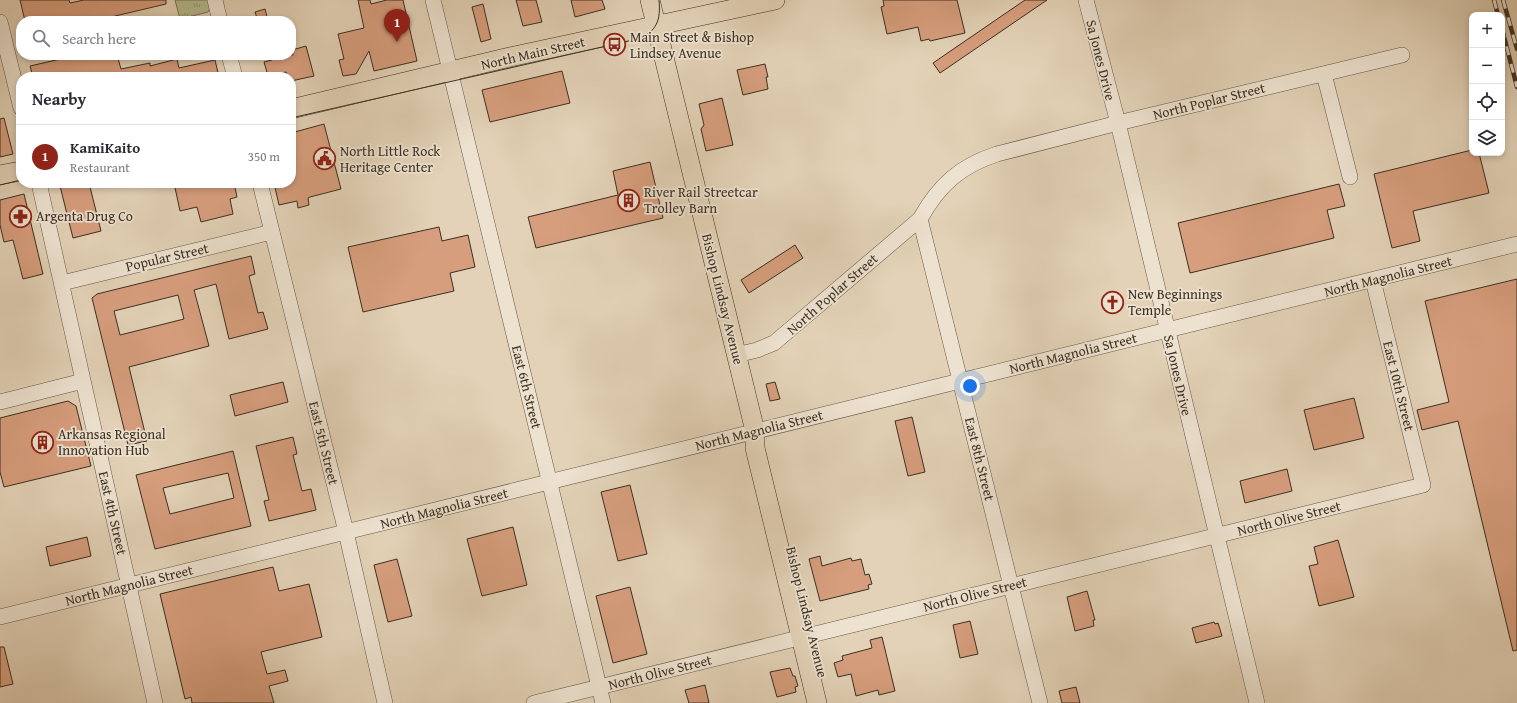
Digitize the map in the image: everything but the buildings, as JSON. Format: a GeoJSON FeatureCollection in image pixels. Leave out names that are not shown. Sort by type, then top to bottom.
{"type":"FeatureCollection","features":[{"type":"Feature","properties":{"kind":"main road","name":"Bishop Lindsay Avenue"},"geometry":{"type":"LineString","coordinates":[[650,0],[755,431],[766,446],[807,636],[817,703]]}},
{"type":"Feature","properties":{"kind":"main road","name":"North Main Street"},"geometry":{"type":"LineString","coordinates":[[296,108],[633,30],[775,0]]}},
{"type":"Feature","properties":{"kind":"main road"},"geometry":{"type":"LineString","coordinates":[[0,176],[16,172]]}},
{"type":"Feature","properties":{"kind":"main road","name":"Bishop Lindsay Avenue"},"geometry":{"type":"LineString","coordinates":[[807,636],[830,703]]}},
{"type":"Feature","properties":{"kind":"street"},"geometry":{"type":"LineString","coordinates":[[214,0],[219,16]]}},
{"type":"Feature","properties":{"kind":"street","name":"East 6th Street"},"geometry":{"type":"LineString","coordinates":[[433,0],[603,703]]}},
{"type":"Feature","properties":{"kind":"street","name":"Sa Jones Drive"},"geometry":{"type":"LineString","coordinates":[[1086,0],[1118,123],[1257,703]]}},
{"type":"Feature","properties":{"kind":"street"},"geometry":{"type":"LineString","coordinates":[[0,22],[16,88]]}},
{"type":"Feature","properties":{"kind":"street","name":"North Poplar Street"},"geometry":{"type":"LineString","coordinates":[[736,355],[757,350],[774,343],[779,339],[920,219],[939,190],[964,169],[979,160],[1118,123],[1402,55]]}},
{"type":"Feature","properties":{"kind":"street"},"geometry":{"type":"LineString","coordinates":[[230,60],[233,72]]}},
{"type":"Feature","properties":{"kind":"street"},"geometry":{"type":"LineString","coordinates":[[1324,74],[1350,177]]}},
{"type":"Feature","properties":{"kind":"street","name":"East 4th Street"},"geometry":{"type":"LineString","coordinates":[[40,188],[155,703]]}},
{"type":"Feature","properties":{"kind":"street","name":"East 5th Street"},"geometry":{"type":"LineString","coordinates":[[261,188],[346,532],[385,703]]}},
{"type":"Feature","properties":{"kind":"street","name":"East 8th Street"},"geometry":{"type":"LineString","coordinates":[[920,219],[1040,703]]}},
{"type":"Feature","properties":{"kind":"street","name":"Popular Street"},"geometry":{"type":"LineString","coordinates":[[62,283],[272,232]]}},
{"type":"Feature","properties":{"kind":"street","name":"North Magnolia Street"},"geometry":{"type":"LineString","coordinates":[[0,616],[1517,244]]}},
{"type":"Feature","properties":{"kind":"street","name":"East 10th Street"},"geometry":{"type":"LineString","coordinates":[[1373,280],[1423,485],[1415,487]]}},
{"type":"Feature","properties":{"kind":"street"},"geometry":{"type":"LineString","coordinates":[[0,402],[84,381]]}},
{"type":"Feature","properties":{"kind":"street","name":"North Olive Street"},"geometry":{"type":"LineString","coordinates":[[534,703],[1415,487]]}},
{"type":"Feature","properties":{"kind":"green space"},"geometry":{"type":"Polygon","coordinates":[[[175,0],[209,0],[210,8],[208,12],[192,16],[179,16],[175,0]]]}},
{"type":"Feature","properties":{"kind":"tram line"},"geometry":{"type":"LineString","coordinates":[[296,117],[637,39],[649,33],[656,24],[659,14],[659,0]]}},
{"type":"Feature","properties":{"kind":"tram line"},"geometry":{"type":"LineString","coordinates":[[0,185],[16,181]]}},
{"type":"Feature","properties":{"kind":"railway"},"geometry":{"type":"LineString","coordinates":[[1494,0],[1497,12]]}},
{"type":"Feature","properties":{"kind":"railway"},"geometry":{"type":"LineString","coordinates":[[1503,0],[1517,49]]}},
{"type":"Feature","properties":{"kind":"railway"},"geometry":{"type":"LineString","coordinates":[[1505,41],[1517,87]]}},
{"type":"Feature","properties":{"kind":"place","name":"KamiKaito"},"geometry":{"type":"Point","coordinates":[397,42]}},
{"type":"Feature","properties":{"kind":"place","name":"Main Street & Bishop Lindsey Avenue"},"geometry":{"type":"Point","coordinates":[614,45]}},
{"type":"Feature","properties":{"kind":"place","name":"North Little Rock Heritage Center"},"geometry":{"type":"Point","coordinates":[325,159]}},
{"type":"Feature","properties":{"kind":"place","name":"River Rail Streetcar Trolley Barn"},"geometry":{"type":"Point","coordinates":[629,200]}},
{"type":"Feature","properties":{"kind":"place","name":"Argenta Drug Co"},"geometry":{"type":"Point","coordinates":[21,216]}},
{"type":"Feature","properties":{"kind":"place","name":"New Beginnings Temple"},"geometry":{"type":"Point","coordinates":[1113,302]}},
{"type":"Feature","properties":{"kind":"place","name":"Arkansas Regional Innovation Hub"},"geometry":{"type":"Point","coordinates":[42,442]}}]}
